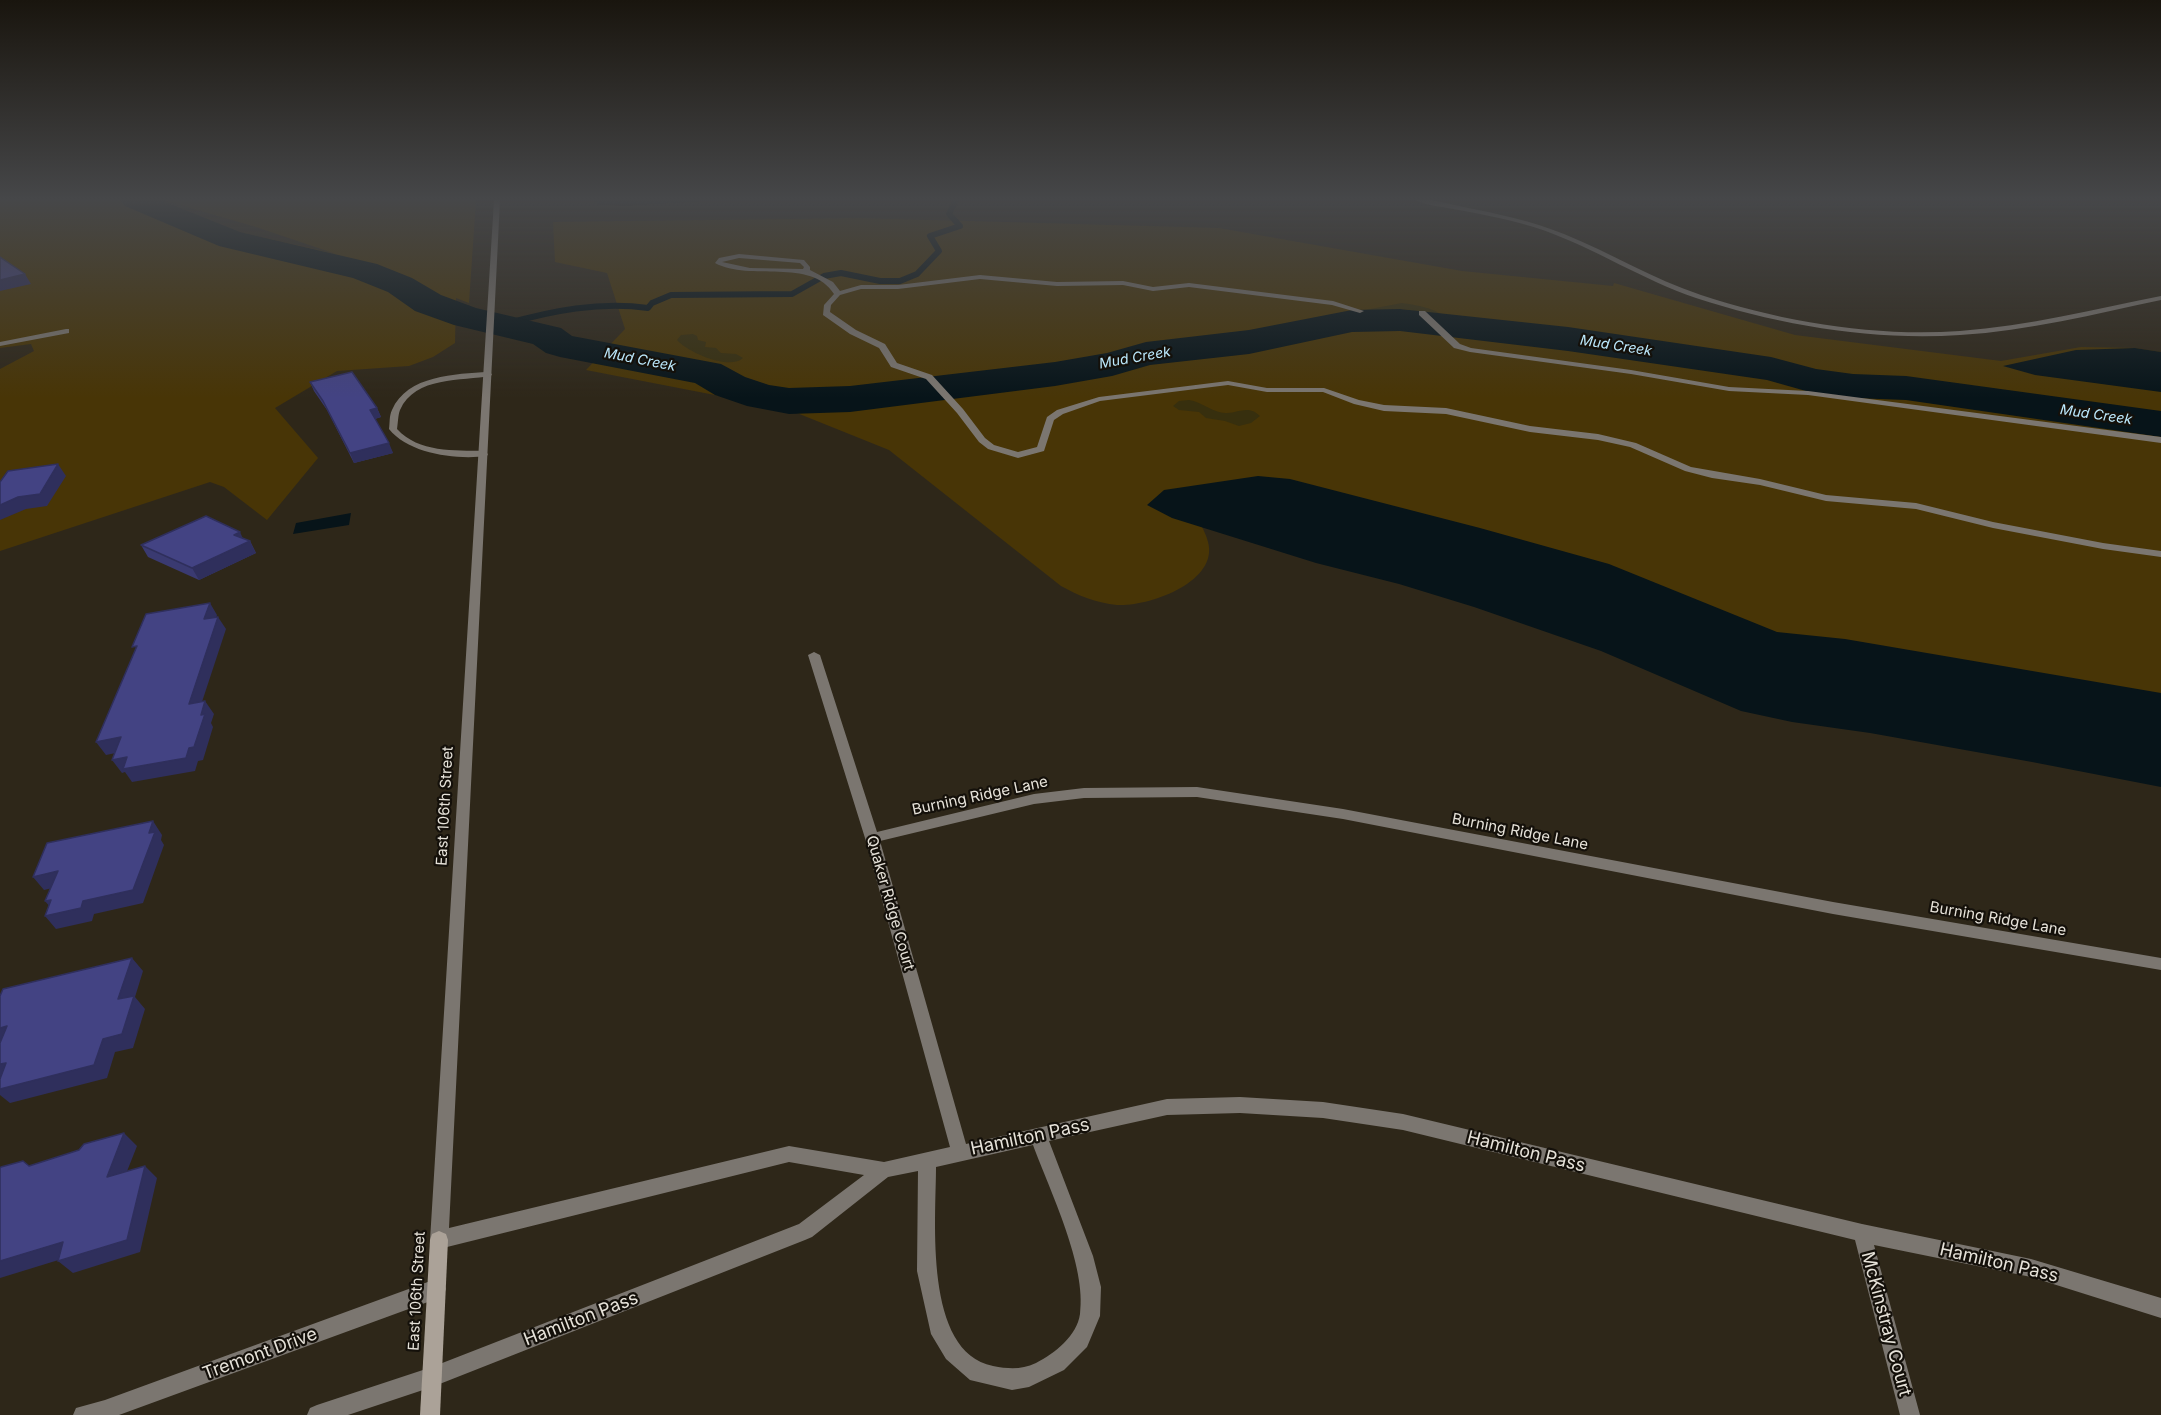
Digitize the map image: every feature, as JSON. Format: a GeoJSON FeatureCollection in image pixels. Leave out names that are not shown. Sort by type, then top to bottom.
{"type":"FeatureCollection","features":[{"type":"Feature","properties":{"kind":"street","name":"East 106th Street"},"geometry":{"type":"LineString","coordinates":[[430,1415],[493,266]]}},
{"type":"Feature","properties":{"kind":"street"},"geometry":{"type":"LineString","coordinates":[[732,266],[750,270],[809,272],[828,281],[861,287],[898,287],[980,277],[1057,284],[1123,283],[1153,289],[1189,285],[1333,303],[1360,310]]}},
{"type":"Feature","properties":{"kind":"street"},"geometry":{"type":"LineString","coordinates":[[806,266],[809,272]]}},
{"type":"Feature","properties":{"kind":"street"},"geometry":{"type":"LineString","coordinates":[[1630,266],[1697,296],[1745,310],[1817,324],[1894,332],[1957,333],[1993,329],[2161,298]]}},
{"type":"Feature","properties":{"kind":"street"},"geometry":{"type":"LineString","coordinates":[[828,281],[838,294]]}},
{"type":"Feature","properties":{"kind":"street"},"geometry":{"type":"LineString","coordinates":[[861,287],[838,294],[828,305],[826,313],[853,332],[882,346],[894,365],[929,377],[982,440],[991,447],[1018,455],[1041,448],[1050,419],[1060,412],[1099,399],[1228,383],[1268,390],[1323,390],[1357,402],[1384,408],[1446,411],[1530,429],[1598,437],[1633,445],[1704,473],[1760,482],[1826,498],[1916,506],[1993,525],[2103,546],[2161,554]]}},
{"type":"Feature","properties":{"kind":"street"},"geometry":{"type":"LineString","coordinates":[[1422,313],[1457,346],[1470,350],[1631,372],[1729,389],[1808,393],[2161,440]]}},
{"type":"Feature","properties":{"kind":"street"},"geometry":{"type":"LineString","coordinates":[[0,344],[66,331]]}},
{"type":"Feature","properties":{"kind":"street"},"geometry":{"type":"LineString","coordinates":[[484,454],[419,448],[398,437],[393,429],[395,411],[404,398],[418,388],[432,382],[488,374]]}},
{"type":"Feature","properties":{"kind":"street","name":"Quaker Ridge Court"},"geometry":{"type":"LineString","coordinates":[[814,655],[872,838],[960,1153]]}},
{"type":"Feature","properties":{"kind":"street","name":"Burning Ridge Lane"},"geometry":{"type":"LineString","coordinates":[[872,838],[1034,799],[1095,793],[1197,792],[1343,814],[1822,906],[2161,964]]}},
{"type":"Feature","properties":{"kind":"street","name":"Hamilton Pass"},"geometry":{"type":"LineString","coordinates":[[439,1240],[789,1154],[884,1170],[1167,1107],[1240,1105],[1323,1110],[1403,1122],[1862,1233],[2031,1268],[2161,1308]]}},
{"type":"Feature","properties":{"kind":"street"},"geometry":{"type":"LineString","coordinates":[[927,1160],[926,1271],[938,1327],[953,1352],[977,1373],[1012,1380],[1029,1377],[1057,1363],[1080,1340],[1090,1316],[1091,1287],[1084,1256],[1038,1135]]}},
{"type":"Feature","properties":{"kind":"street","name":"Hamilton Pass"},"geometry":{"type":"LineString","coordinates":[[432,1377],[805,1231],[884,1170]]}},
{"type":"Feature","properties":{"kind":"street","name":"McKinstray Court"},"geometry":{"type":"LineString","coordinates":[[1862,1233],[1910,1415]]}},
{"type":"Feature","properties":{"kind":"street","name":"Tremont Drive"},"geometry":{"type":"LineString","coordinates":[[83,1415],[105,1410],[436,1289]]}},
{"type":"Feature","properties":{"kind":"street"},"geometry":{"type":"LineString","coordinates":[[317,1415],[432,1377]]}},
{"type":"Feature","properties":{"kind":"shaded area"},"geometry":{"type":"Polygon","coordinates":[[[0,266],[472,266],[469,303],[456,298],[455,343],[433,357],[409,366],[337,371],[275,408],[318,458],[267,520],[224,487],[210,482],[0,551],[0,369],[34,351],[31,344],[0,348],[0,266]]]}},
{"type":"Feature","properties":{"kind":"shaded area"},"geometry":{"type":"Polygon","coordinates":[[[574,266],[1434,266],[1462,271],[1613,286],[1614,283],[1795,335],[2001,361],[2081,347],[2135,348],[2161,352],[2161,738],[1192,508],[1208,542],[1209,556],[1203,569],[1178,589],[1146,602],[1130,605],[1102,603],[1061,586],[889,450],[787,409],[586,370],[625,329],[607,273],[574,266]]]}},
{"type":"Feature","properties":{"kind":"shaded area"},"geometry":{"type":"Polygon","coordinates":[[[2135,348],[2161,352],[2161,392],[2035,375],[2003,366],[2076,350],[2135,348]]]}},
{"type":"Feature","properties":{"kind":"shaded area"},"geometry":{"type":"Polygon","coordinates":[[[1258,476],[1290,479],[1609,564],[1777,632],[1845,639],[2161,693],[2161,787],[1741,711],[1601,651],[1474,607],[1399,584],[1316,563],[1172,518],[1147,505],[1164,490],[1258,476]]]}},
{"type":"Feature","properties":{"kind":"shaded area"},"geometry":{"type":"Polygon","coordinates":[[[351,513],[349,525],[293,534],[296,523],[351,513]]]}},
{"type":"Feature","properties":{"kind":"sand"},"geometry":{"type":"Polygon","coordinates":[[[1402,303],[1438,312],[1446,319],[1435,319],[1403,309],[1370,313],[1360,311],[1402,303]]]}},
{"type":"Feature","properties":{"kind":"sand"},"geometry":{"type":"Polygon","coordinates":[[[693,334],[698,340],[706,342],[705,347],[716,348],[721,353],[736,354],[743,358],[729,362],[719,361],[690,350],[677,340],[681,335],[693,334]]]}},
{"type":"Feature","properties":{"kind":"sand"},"geometry":{"type":"Polygon","coordinates":[[[1189,400],[1222,413],[1248,410],[1260,416],[1251,423],[1239,426],[1206,418],[1199,412],[1179,410],[1173,406],[1179,401],[1189,400]]]}},
{"type":"Feature","properties":{"kind":"building"},"geometry":{"type":"Polygon","coordinates":[[[0,266],[13,266],[25,274],[0,280],[0,266]]]}},
{"type":"Feature","properties":{"kind":"building"},"geometry":{"type":"Polygon","coordinates":[[[352,372],[377,408],[370,410],[389,443],[350,453],[323,401],[310,382],[352,372]]]}},
{"type":"Feature","properties":{"kind":"building"},"geometry":{"type":"Polygon","coordinates":[[[58,464],[40,494],[18,497],[0,505],[0,482],[8,471],[58,464]]]}},
{"type":"Feature","properties":{"kind":"building"},"geometry":{"type":"Polygon","coordinates":[[[206,516],[240,532],[234,535],[250,541],[192,568],[141,545],[206,516]]]}},
{"type":"Feature","properties":{"kind":"building"},"geometry":{"type":"Polygon","coordinates":[[[210,603],[204,619],[218,617],[189,704],[205,701],[201,715],[205,714],[194,747],[189,748],[186,758],[123,769],[127,757],[112,760],[121,737],[96,742],[137,646],[132,647],[146,614],[210,603]]]}},
{"type":"Feature","properties":{"kind":"building"},"geometry":{"type":"Polygon","coordinates":[[[153,821],[149,833],[155,832],[133,890],[83,901],[81,908],[45,916],[51,900],[45,901],[58,871],[33,877],[47,843],[153,821]]]}},
{"type":"Feature","properties":{"kind":"building"},"geometry":{"type":"Polygon","coordinates":[[[132,958],[118,999],[134,996],[122,1034],[103,1039],[94,1065],[0,1089],[0,1079],[6,1063],[0,1064],[0,1043],[7,1026],[0,1028],[0,996],[3,989],[132,958]]]}},
{"type":"Feature","properties":{"kind":"building"},"geometry":{"type":"Polygon","coordinates":[[[124,1133],[107,1177],[145,1166],[127,1240],[58,1261],[63,1242],[0,1261],[0,1168],[23,1161],[29,1166],[79,1150],[84,1144],[124,1133]]]}},
{"type":"Feature","properties":{"kind":"waterway","name":"Mud Creek"},"geometry":{"type":"LineString","coordinates":[[344,266],[365,271],[400,285],[428,303],[467,317],[547,336],[560,345],[707,373],[730,386],[762,397],[789,401],[850,399],[1055,374],[1112,364],[1146,354],[1249,342],[1352,321],[1400,320],[1568,339],[1771,369],[1813,381],[1853,386],[1906,388],[2161,424]]}},
{"type":"Feature","properties":{"kind":"waterway"},"geometry":{"type":"LineString","coordinates":[[505,324],[576,308],[612,306],[648,308],[652,303],[671,295],[792,294],[824,276],[841,273],[880,281],[900,281],[917,274],[925,266]]}}]}
